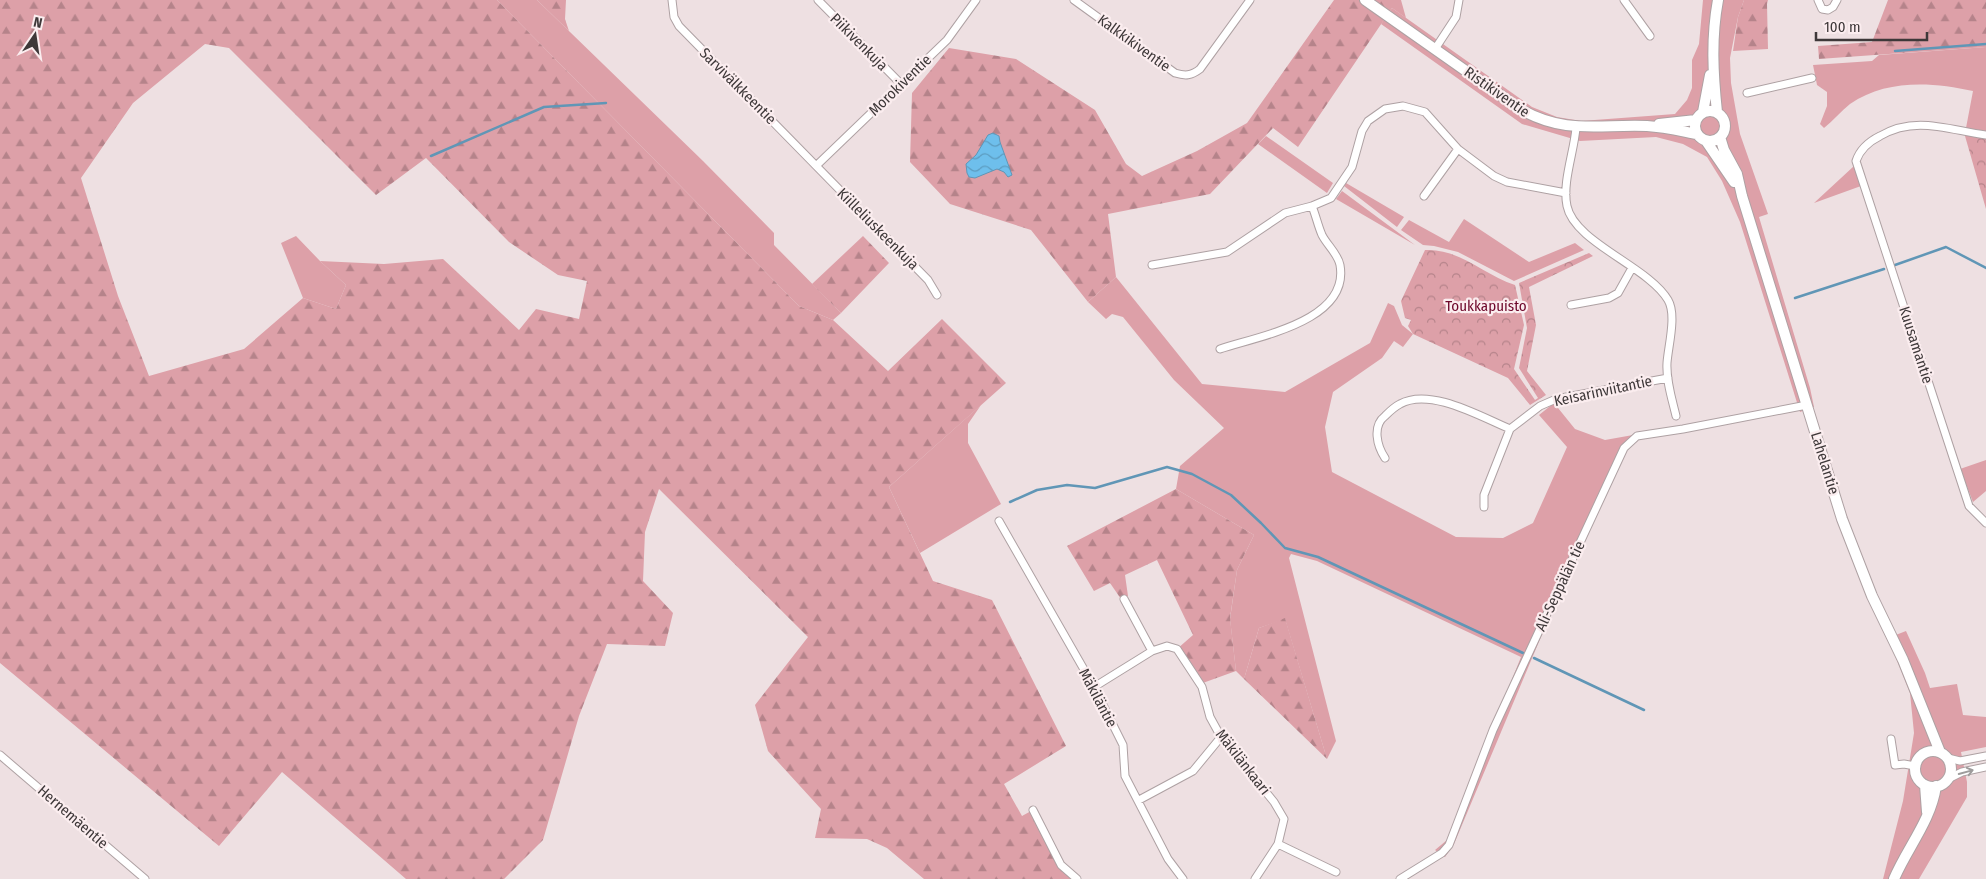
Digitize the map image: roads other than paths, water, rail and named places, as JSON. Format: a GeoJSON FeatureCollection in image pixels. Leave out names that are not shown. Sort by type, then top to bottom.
{"type":"FeatureCollection","features":[{"type":"Feature","properties":{"kind":"main road","name":"Ristikiventie"},"geometry":{"type":"LineString","coordinates":[[1365,0],[1534,118],[1576,128],[1648,126],[1699,116]]}},
{"type":"Feature","properties":{"kind":"main road"},"geometry":{"type":"LineString","coordinates":[[1717,112],[1712,57],[1713,25],[1718,0]]}},
{"type":"Feature","properties":{"kind":"main road"},"geometry":{"type":"LineString","coordinates":[[1699,116],[1710,111],[1717,112],[1724,119],[1725,129],[1720,137],[1714,141],[1706,141],[1697,134],[1694,127],[1699,116],[1712,57]]}},
{"type":"Feature","properties":{"kind":"main road","name":"Ristikiventie"},"geometry":{"type":"LineString","coordinates":[[1648,126],[1697,134]]}},
{"type":"Feature","properties":{"kind":"main road","name":"Lahelantie"},"geometry":{"type":"LineString","coordinates":[[1720,137],[1724,150],[1737,174],[1742,196],[1842,519],[1872,596],[1903,660],[1928,723],[1951,768],[1948,779]]}},
{"type":"Feature","properties":{"kind":"main road","name":"Lahelantie"},"geometry":{"type":"LineString","coordinates":[[1706,141],[1731,176],[1742,196]]}},
{"type":"Feature","properties":{"kind":"main road","name":"Lahelantie"},"geometry":{"type":"LineString","coordinates":[[1926,752],[1928,723]]}},
{"type":"Feature","properties":{"kind":"main road"},"geometry":{"type":"LineString","coordinates":[[1894,879],[1900,865],[1919,835],[1935,795],[1931,786],[1918,778],[1915,766],[1918,759],[1926,752],[1944,755]]}},
{"type":"Feature","properties":{"kind":"main road"},"geometry":{"type":"LineString","coordinates":[[1931,786],[1948,779]]}},
{"type":"Feature","properties":{"kind":"street","name":"Sarvivälkkeentie"},"geometry":{"type":"LineString","coordinates":[[672,0],[674,17],[679,26],[817,165]]}},
{"type":"Feature","properties":{"kind":"street","name":"Piikivenkuja"},"geometry":{"type":"LineString","coordinates":[[818,0],[901,84]]}},
{"type":"Feature","properties":{"kind":"street","name":"Morokiventie"},"geometry":{"type":"LineString","coordinates":[[817,165],[947,40],[976,0]]}},
{"type":"Feature","properties":{"kind":"street","name":"Kalkkikiventie"},"geometry":{"type":"LineString","coordinates":[[1074,0],[1166,67],[1184,76],[1194,74],[1200,69],[1250,0]]}},
{"type":"Feature","properties":{"kind":"street"},"geometry":{"type":"LineString","coordinates":[[1435,49],[1456,17],[1459,0]]}},
{"type":"Feature","properties":{"kind":"street"},"geometry":{"type":"LineString","coordinates":[[1624,0],[1650,36]]}},
{"type":"Feature","properties":{"kind":"street"},"geometry":{"type":"LineString","coordinates":[[1818,0],[1822,9],[1828,10],[1833,7],[1837,0]]}},
{"type":"Feature","properties":{"kind":"street"},"geometry":{"type":"LineString","coordinates":[[1747,92],[1812,78]]}},
{"type":"Feature","properties":{"kind":"street"},"geometry":{"type":"LineString","coordinates":[[1152,265],[1226,252],[1285,213],[1312,206],[1331,198],[1352,167],[1362,130],[1368,121],[1385,109],[1403,106],[1425,112],[1458,149],[1494,176],[1507,182],[1566,192]]}},
{"type":"Feature","properties":{"kind":"street","name":"Kuusamantie"},"geometry":{"type":"LineString","coordinates":[[1986,135],[1946,127],[1917,124],[1893,128],[1869,142],[1856,161],[1969,506],[1986,522]]}},
{"type":"Feature","properties":{"kind":"street"},"geometry":{"type":"LineString","coordinates":[[1576,128],[1566,192],[1567,208],[1579,229],[1657,285],[1670,301],[1672,326],[1667,363],[1668,378],[1676,416]]}},
{"type":"Feature","properties":{"kind":"street"},"geometry":{"type":"LineString","coordinates":[[1424,196],[1458,149]]}},
{"type":"Feature","properties":{"kind":"street","name":"Kiilleliuskeenkuja"},"geometry":{"type":"LineString","coordinates":[[817,165],[827,178],[928,280],[937,295]]}},
{"type":"Feature","properties":{"kind":"street"},"geometry":{"type":"LineString","coordinates":[[1220,349],[1296,325],[1316,314],[1335,296],[1341,277],[1340,262],[1322,236],[1312,206]]}},
{"type":"Feature","properties":{"kind":"street"},"geometry":{"type":"LineString","coordinates":[[1571,305],[1609,298],[1618,293],[1632,268]]}},
{"type":"Feature","properties":{"kind":"street","name":"Keisarinviitantie"},"geometry":{"type":"LineString","coordinates":[[1510,429],[1540,406],[1556,398],[1668,378]]}},
{"type":"Feature","properties":{"kind":"street"},"geometry":{"type":"LineString","coordinates":[[1385,458],[1380,450],[1377,427],[1379,421],[1400,404],[1410,400],[1430,399],[1443,401],[1510,429],[1484,495],[1484,507]]}},
{"type":"Feature","properties":{"kind":"street","name":"Ali-Seppälän tie"},"geometry":{"type":"LineString","coordinates":[[1400,879],[1442,853],[1449,845],[1493,730],[1624,448],[1637,436],[1807,405]]}},
{"type":"Feature","properties":{"kind":"street","name":"Mäkiläntie"},"geometry":{"type":"LineString","coordinates":[[999,521],[1094,687],[1123,745],[1125,776],[1168,859],[1183,879]]}},
{"type":"Feature","properties":{"kind":"street"},"geometry":{"type":"LineString","coordinates":[[1124,599],[1152,651]]}},
{"type":"Feature","properties":{"kind":"street","name":"Mäkilänkaari"},"geometry":{"type":"LineString","coordinates":[[1094,687],[1152,651],[1167,646],[1178,649],[1202,687],[1210,717],[1221,737],[1274,802],[1284,820],[1278,844],[1255,879]]}},
{"type":"Feature","properties":{"kind":"street"},"geometry":{"type":"LineString","coordinates":[[1139,800],[1193,771],[1221,737]]}},
{"type":"Feature","properties":{"kind":"street"},"geometry":{"type":"LineString","coordinates":[[1891,739],[1895,765],[1915,766]]}},
{"type":"Feature","properties":{"kind":"street","name":"Hernemäentie"},"geometry":{"type":"LineString","coordinates":[[0,755],[145,879]]}},
{"type":"Feature","properties":{"kind":"street"},"geometry":{"type":"LineString","coordinates":[[1944,755],[1960,761],[1986,756]]}},
{"type":"Feature","properties":{"kind":"street"},"geometry":{"type":"LineString","coordinates":[[1948,779],[1962,772],[1986,767]]}},
{"type":"Feature","properties":{"kind":"street"},"geometry":{"type":"LineString","coordinates":[[1033,810],[1061,864],[1077,879]]}},
{"type":"Feature","properties":{"kind":"street"},"geometry":{"type":"LineString","coordinates":[[1278,844],[1336,872]]}},
{"type":"Feature","properties":{"kind":"water"},"geometry":{"type":"Polygon","coordinates":[[[993,133],[999,136],[1012,175],[1008,177],[1004,172],[997,169],[975,178],[969,177],[966,164],[976,155],[988,135],[993,133]]]}},
{"type":"Feature","properties":{"kind":"waterway"},"geometry":{"type":"LineString","coordinates":[[1895,51],[1986,44]]}},
{"type":"Feature","properties":{"kind":"waterway"},"geometry":{"type":"LineString","coordinates":[[431,156],[544,107],[606,103]]}},
{"type":"Feature","properties":{"kind":"waterway"},"geometry":{"type":"LineString","coordinates":[[1895,265],[1946,247],[1986,268]]}},
{"type":"Feature","properties":{"kind":"waterway"},"geometry":{"type":"LineString","coordinates":[[1795,298],[1884,269]]}},
{"type":"Feature","properties":{"kind":"waterway"},"geometry":{"type":"LineString","coordinates":[[1010,502],[1037,490],[1067,485],[1095,488],[1167,467],[1192,474],[1231,495],[1285,548],[1318,557],[1523,653]]}},
{"type":"Feature","properties":{"kind":"waterway"},"geometry":{"type":"LineString","coordinates":[[1534,658],[1644,710]]}},
{"type":"Feature","properties":{"kind":"park label","name":"Toukkapuisto"},"geometry":{"type":"Point","coordinates":[1486,306]}}]}
